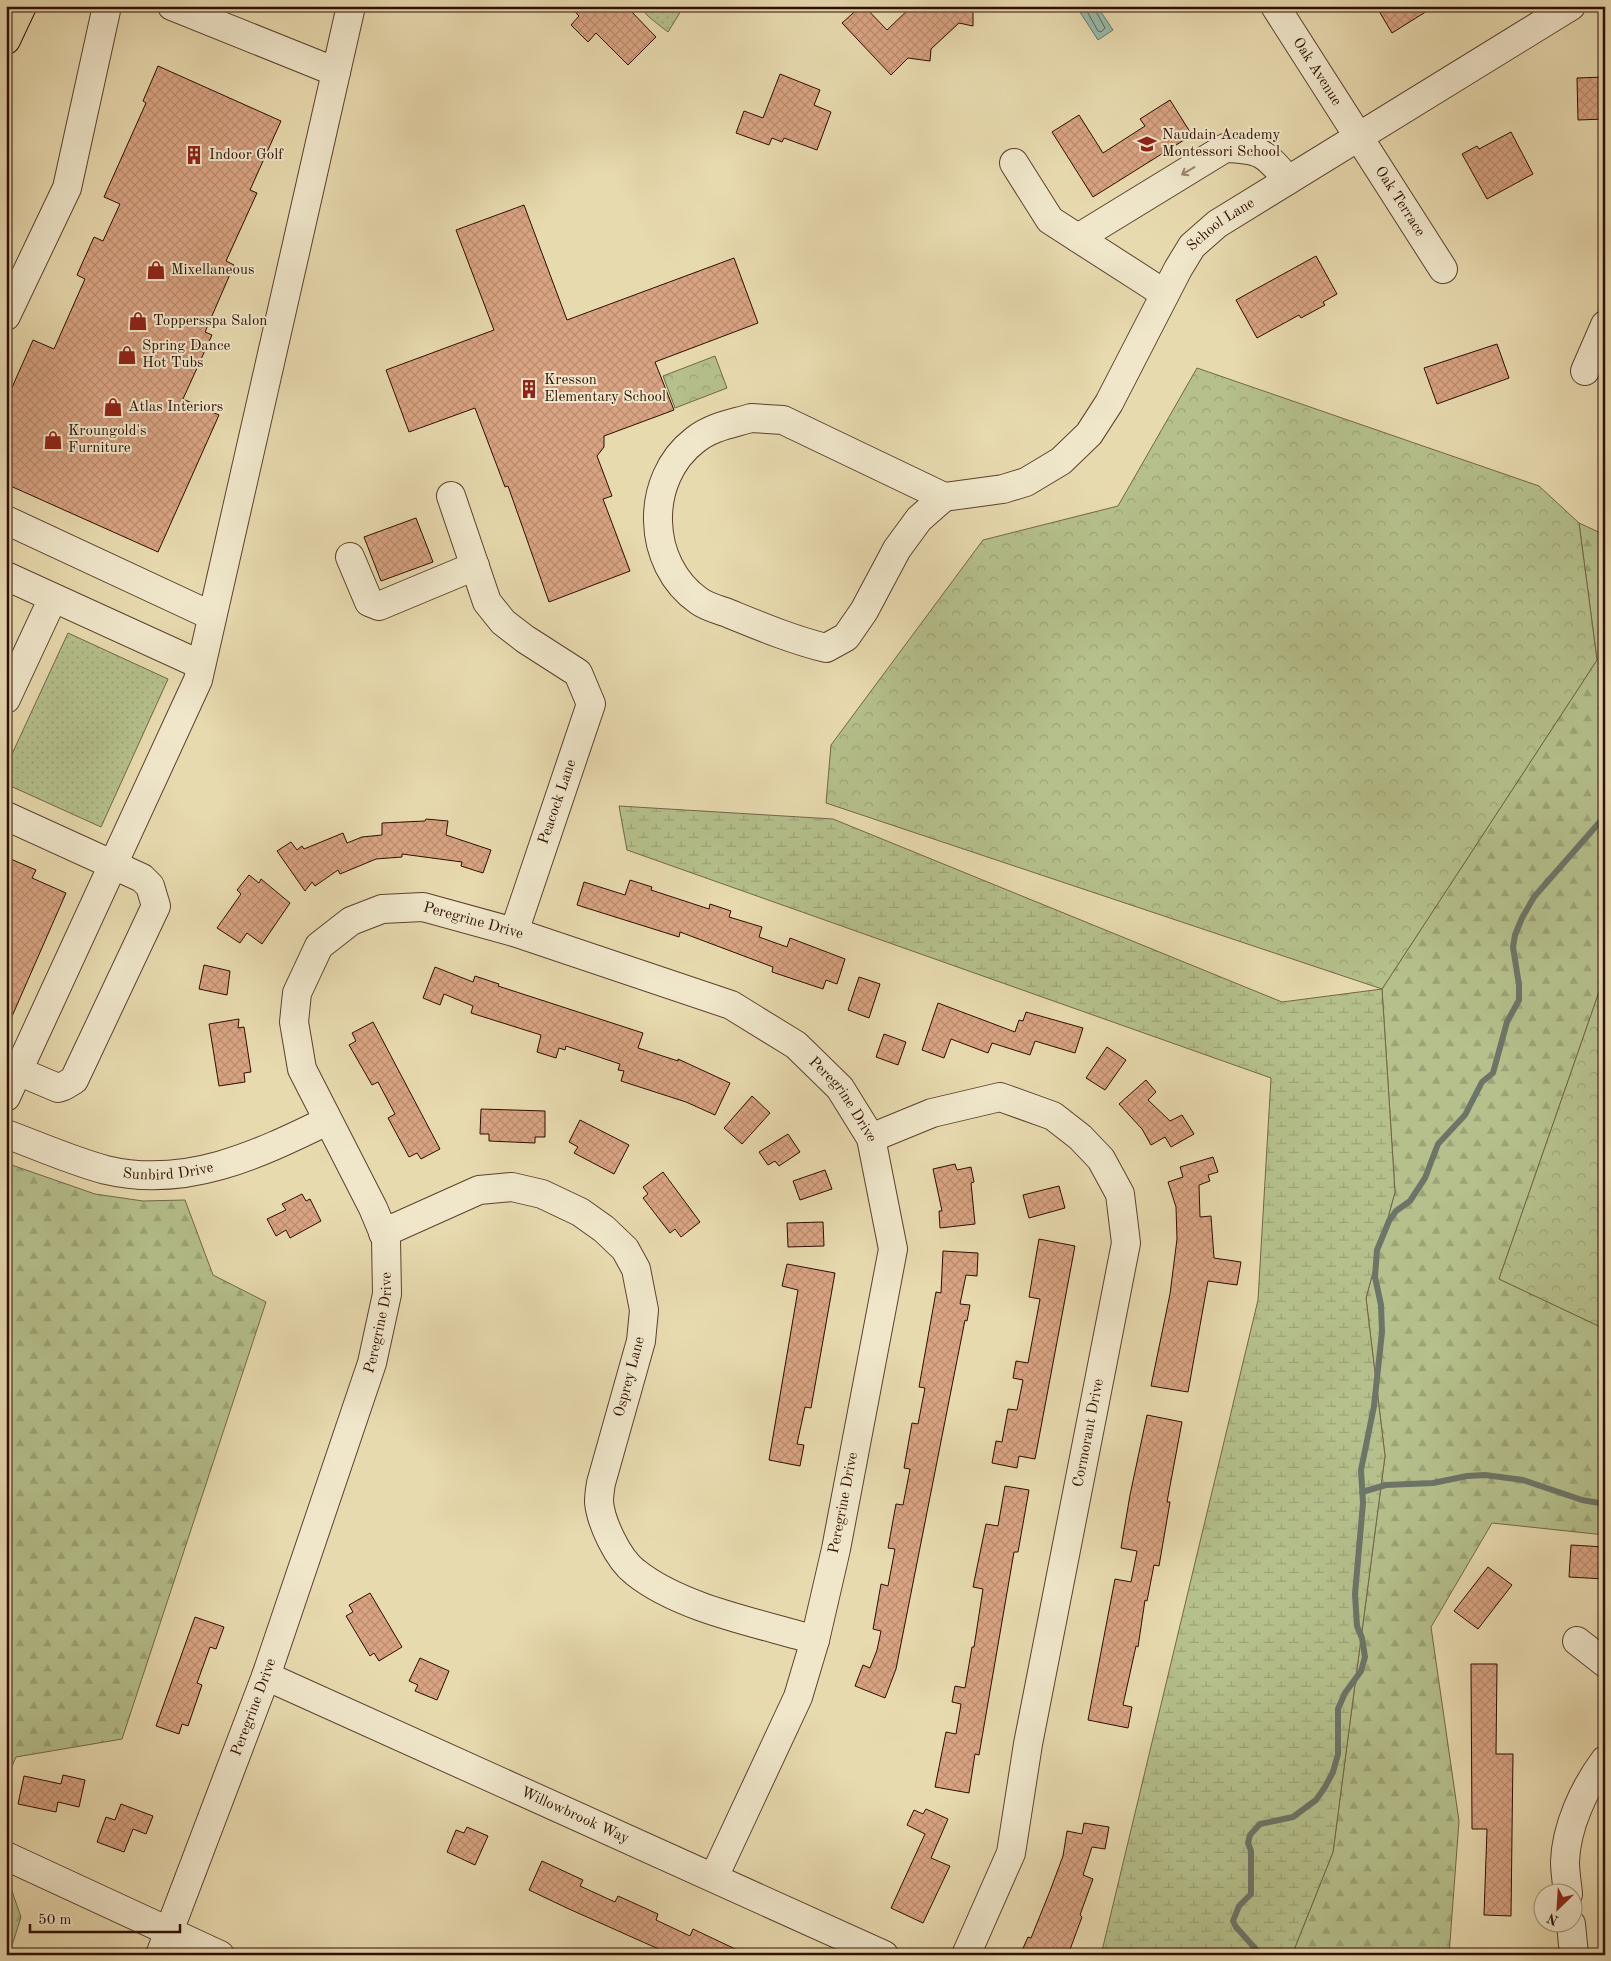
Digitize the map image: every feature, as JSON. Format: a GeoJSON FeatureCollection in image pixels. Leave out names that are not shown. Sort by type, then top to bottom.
{"type":"FeatureCollection","features":[{"type":"Feature","properties":{"kind":"highway"},"geometry":{"type":"LineString","coordinates":[[6,40],[22,6]]}},
{"type":"Feature","properties":{"kind":"street"},"geometry":{"type":"LineString","coordinates":[[6,316],[67,188],[107,6]]}},
{"type":"Feature","properties":{"kind":"street","name":"Oak Avenue"},"geometry":{"type":"LineString","coordinates":[[1276,6],[1358,136]]}},
{"type":"Feature","properties":{"kind":"street","name":"School Lane"},"geometry":{"type":"LineString","coordinates":[[944,497],[1003,489],[1026,482],[1061,462],[1089,434],[1109,403],[1192,246],[1217,224],[1571,6]]}},
{"type":"Feature","properties":{"kind":"street"},"geometry":{"type":"LineString","coordinates":[[6,1097],[12,1069],[113,864],[198,680],[336,72],[348,8]]}},
{"type":"Feature","properties":{"kind":"street"},"geometry":{"type":"LineString","coordinates":[[187,9],[336,72]]}},
{"type":"Feature","properties":{"kind":"street","name":"Oak Terrace"},"geometry":{"type":"LineString","coordinates":[[1358,136],[1442,269]]}},
{"type":"Feature","properties":{"kind":"street"},"geometry":{"type":"LineString","coordinates":[[1078,238],[1226,148],[1249,149],[1268,156],[1288,180]]}},
{"type":"Feature","properties":{"kind":"street"},"geometry":{"type":"LineString","coordinates":[[1014,163],[1050,220],[1165,294]]}},
{"type":"Feature","properties":{"kind":"street"},"geometry":{"type":"LineString","coordinates":[[1585,371],[1605,324]]}},
{"type":"Feature","properties":{"kind":"street"},"geometry":{"type":"LineString","coordinates":[[751,418],[783,420],[944,497],[919,519],[897,549],[864,611],[846,637],[826,648],[797,641],[700,602],[682,586],[669,567],[660,546],[657,516],[659,500],[671,468],[685,449],[708,431],[751,418]]}},
{"type":"Feature","properties":{"kind":"street"},"geometry":{"type":"LineString","coordinates":[[350,557],[369,602],[379,606],[475,566],[451,496]]}},
{"type":"Feature","properties":{"kind":"street"},"geometry":{"type":"LineString","coordinates":[[6,520],[212,616]]}},
{"type":"Feature","properties":{"kind":"street","name":"Peacock Lane"},"geometry":{"type":"LineString","coordinates":[[475,566],[487,602],[503,622],[525,639],[578,673],[591,704],[514,932]]}},
{"type":"Feature","properties":{"kind":"street"},"geometry":{"type":"LineString","coordinates":[[6,576],[201,665]]}},
{"type":"Feature","properties":{"kind":"street"},"geometry":{"type":"LineString","coordinates":[[6,699],[53,598]]}},
{"type":"Feature","properties":{"kind":"street"},"geometry":{"type":"LineString","coordinates":[[6,816],[142,878],[150,886],[156,906],[74,1080],[58,1088],[12,1069]]}},
{"type":"Feature","properties":{"kind":"street","name":"Peregrine Drive"},"geometry":{"type":"LineString","coordinates":[[165,1943],[266,1676],[372,1363],[387,1294],[386,1239],[374,1208],[327,1121],[302,1069],[294,1022],[297,993],[319,946],[351,921],[382,909],[423,907],[514,932],[732,1005],[796,1045],[840,1088],[871,1138],[893,1249],[836,1548],[815,1640],[798,1697],[714,1877]]}},
{"type":"Feature","properties":{"kind":"street","name":"Cormorant Drive"},"geometry":{"type":"LineString","coordinates":[[871,1138],[932,1113],[1000,1097],[1053,1116],[1080,1137],[1101,1159],[1120,1194],[1126,1243],[1028,1744],[1011,1852],[966,1955]]}},
{"type":"Feature","properties":{"kind":"street","name":"Sunbird Drive"},"geometry":{"type":"LineString","coordinates":[[6,1134],[83,1164],[108,1170],[178,1175],[232,1164],[327,1121]]}},
{"type":"Feature","properties":{"kind":"street","name":"Osprey Lane"},"geometry":{"type":"LineString","coordinates":[[383,1233],[478,1190],[512,1186],[542,1194],[580,1212],[625,1249],[636,1269],[644,1310],[641,1341],[600,1483],[599,1503],[610,1537],[623,1560],[634,1572],[660,1588],[692,1603],[815,1640]]}},
{"type":"Feature","properties":{"kind":"street"},"geometry":{"type":"LineString","coordinates":[[1577,1641],[1605,1663]]}},
{"type":"Feature","properties":{"kind":"street","name":"Willowbrook Way"},"geometry":{"type":"LineString","coordinates":[[266,1676],[884,1955]]}},
{"type":"Feature","properties":{"kind":"street"},"geometry":{"type":"LineString","coordinates":[[1567,1884],[1565,1861],[1572,1824],[1580,1804],[1605,1760]]}},
{"type":"Feature","properties":{"kind":"street"},"geometry":{"type":"LineString","coordinates":[[6,1856],[165,1943],[220,1955]]}},
{"type":"Feature","properties":{"kind":"street"},"geometry":{"type":"LineString","coordinates":[[1572,1934],[1574,1955]]}},
{"type":"Feature","properties":{"kind":"green space"},"geometry":{"type":"Polygon","coordinates":[[[639,6],[684,6],[668,32],[649,17],[639,6]]]}},
{"type":"Feature","properties":{"kind":"green space"},"geometry":{"type":"Polygon","coordinates":[[[715,356],[727,388],[675,408],[663,376],[715,356]]]}},
{"type":"Feature","properties":{"kind":"green space"},"geometry":{"type":"Polygon","coordinates":[[[1197,368],[1539,486],[1579,523],[1597,660],[1382,989],[826,803],[831,745],[983,540],[1118,506],[1197,368]]]}},
{"type":"Feature","properties":{"kind":"green space"},"geometry":{"type":"Polygon","coordinates":[[[1579,523],[1605,535],[1605,988],[1599,992],[1499,1279],[1605,1329],[1605,1535],[1492,1523],[1431,1627],[1459,1821],[1449,1955],[1292,1955],[1333,1852],[1385,1456],[1366,1298],[1395,1192],[1382,989],[1597,660],[1579,523]]]}},
{"type":"Feature","properties":{"kind":"green space"},"geometry":{"type":"Polygon","coordinates":[[[68,633],[168,679],[101,827],[6,784],[6,767],[68,633]]]}},
{"type":"Feature","properties":{"kind":"green space"},"geometry":{"type":"Polygon","coordinates":[[[619,806],[833,819],[1282,1002],[1382,989],[1395,1192],[1366,1298],[1385,1456],[1333,1852],[1292,1955],[1101,1955],[1258,1300],[1271,1078],[627,850],[619,806]]]}},
{"type":"Feature","properties":{"kind":"green space"},"geometry":{"type":"Polygon","coordinates":[[[1605,988],[1605,1329],[1499,1279],[1599,992],[1605,988]]]}},
{"type":"Feature","properties":{"kind":"green space"},"geometry":{"type":"Polygon","coordinates":[[[6,1163],[95,1194],[143,1201],[185,1200],[213,1275],[266,1302],[122,1739],[16,1757],[6,1780],[6,1163]]]}},
{"type":"Feature","properties":{"kind":"green space"},"geometry":{"type":"Polygon","coordinates":[[[6,1874],[21,1917],[9,1955],[6,1955],[6,1874]]]}},
{"type":"Feature","properties":{"kind":"water"},"geometry":{"type":"Polygon","coordinates":[[[1082,6],[1097,6],[1113,30],[1098,40],[1078,9],[1082,6]]]}},
{"type":"Feature","properties":{"kind":"building"},"geometry":{"type":"Polygon","coordinates":[[[570,6],[626,6],[656,37],[628,65],[596,33],[588,42],[571,25],[579,16],[570,6]]]}},
{"type":"Feature","properties":{"kind":"building"},"geometry":{"type":"Polygon","coordinates":[[[861,6],[864,6],[887,30],[912,6],[966,6],[973,13],[973,26],[959,23],[931,49],[930,61],[908,58],[891,75],[842,23],[861,6]]]}},
{"type":"Feature","properties":{"kind":"building"},"geometry":{"type":"Polygon","coordinates":[[[1376,6],[1435,6],[1392,33],[1376,6]]]}},
{"type":"Feature","properties":{"kind":"building"},"geometry":{"type":"Polygon","coordinates":[[[158,66],[281,121],[250,190],[257,193],[226,261],[234,265],[205,332],[212,335],[183,399],[219,415],[158,552],[6,484],[6,401],[33,340],[54,349],[85,279],[77,275],[94,237],[103,241],[120,204],[104,197],[146,103],[143,101],[158,66]]]}},
{"type":"Feature","properties":{"kind":"building"},"geometry":{"type":"Polygon","coordinates":[[[780,74],[820,90],[814,105],[831,112],[817,150],[784,138],[782,142],[772,138],[769,145],[736,133],[744,111],[763,118],[780,74]]]}},
{"type":"Feature","properties":{"kind":"building"},"geometry":{"type":"Polygon","coordinates":[[[1605,77],[1605,119],[1578,120],[1577,78],[1605,77]]]}},
{"type":"Feature","properties":{"kind":"building","name":"Naudain Academy Montessori School"},"geometry":{"type":"Polygon","coordinates":[[[1170,100],[1192,135],[1093,197],[1052,132],[1079,115],[1103,153],[1145,126],[1140,119],[1170,100]]]}},
{"type":"Feature","properties":{"kind":"building"},"geometry":{"type":"Polygon","coordinates":[[[1511,132],[1533,174],[1487,199],[1462,154],[1477,146],[1479,149],[1511,132]]]}},
{"type":"Feature","properties":{"kind":"building","name":"Kresson Elementary School"},"geometry":{"type":"Polygon","coordinates":[[[524,205],[567,320],[734,258],[758,323],[655,362],[674,410],[604,436],[604,447],[597,456],[612,496],[603,499],[630,571],[549,602],[508,486],[505,487],[475,408],[409,432],[386,370],[494,330],[456,230],[524,205]]]}},
{"type":"Feature","properties":{"kind":"building"},"geometry":{"type":"Polygon","coordinates":[[[1316,256],[1337,294],[1323,302],[1325,305],[1301,318],[1299,315],[1257,338],[1236,300],[1316,256]]]}},
{"type":"Feature","properties":{"kind":"building"},"geometry":{"type":"Polygon","coordinates":[[[1497,344],[1509,378],[1437,404],[1424,368],[1497,344]]]}},
{"type":"Feature","properties":{"kind":"building"},"geometry":{"type":"Polygon","coordinates":[[[416,518],[433,562],[381,581],[364,537],[416,518]]]}},
{"type":"Feature","properties":{"kind":"building"},"geometry":{"type":"Polygon","coordinates":[[[426,819],[448,821],[446,835],[491,850],[483,873],[461,866],[462,862],[402,854],[402,857],[376,859],[340,874],[338,870],[315,886],[312,882],[305,891],[277,851],[291,842],[297,850],[302,846],[304,849],[343,833],[347,843],[362,837],[382,835],[382,823],[425,821],[426,819]]]}},
{"type":"Feature","properties":{"kind":"building"},"geometry":{"type":"Polygon","coordinates":[[[6,857],[36,870],[32,878],[66,893],[6,1030],[6,857]]]}},
{"type":"Feature","properties":{"kind":"building"},"geometry":{"type":"Polygon","coordinates":[[[249,875],[259,883],[261,879],[290,903],[262,944],[247,933],[240,943],[217,928],[241,894],[237,890],[249,875]]]}},
{"type":"Feature","properties":{"kind":"building"},"geometry":{"type":"Polygon","coordinates":[[[630,880],[652,887],[651,890],[709,909],[710,904],[731,911],[729,917],[762,927],[759,937],[787,947],[790,938],[845,959],[837,984],[826,980],[823,989],[772,972],[773,967],[680,932],[679,937],[577,905],[584,882],[625,895],[630,880]]]}},
{"type":"Feature","properties":{"kind":"building"},"geometry":{"type":"Polygon","coordinates":[[[204,965],[230,971],[227,995],[199,989],[204,965]]]}},
{"type":"Feature","properties":{"kind":"building"},"geometry":{"type":"Polygon","coordinates":[[[435,967],[473,982],[475,976],[499,984],[498,986],[643,1033],[638,1048],[678,1061],[678,1059],[730,1083],[715,1115],[686,1102],[621,1081],[624,1071],[618,1070],[620,1064],[566,1046],[565,1050],[559,1048],[556,1058],[537,1052],[541,1035],[471,1013],[473,1006],[444,994],[440,1005],[423,998],[435,967]]]}},
{"type":"Feature","properties":{"kind":"building"},"geometry":{"type":"Polygon","coordinates":[[[859,977],[880,984],[869,1018],[848,1010],[859,977]]]}},
{"type":"Feature","properties":{"kind":"building"},"geometry":{"type":"Polygon","coordinates":[[[938,1003],[1015,1032],[1019,1020],[1023,1021],[1026,1012],[1083,1028],[1075,1053],[1035,1041],[1030,1055],[992,1043],[988,1053],[951,1039],[944,1058],[922,1050],[938,1003]]]}},
{"type":"Feature","properties":{"kind":"building"},"geometry":{"type":"Polygon","coordinates":[[[239,1019],[238,1028],[244,1027],[251,1072],[244,1073],[245,1082],[219,1086],[209,1024],[239,1019]]]}},
{"type":"Feature","properties":{"kind":"building"},"geometry":{"type":"Polygon","coordinates":[[[373,1022],[440,1149],[421,1159],[417,1153],[409,1157],[388,1118],[395,1114],[378,1082],[372,1085],[349,1045],[356,1041],[352,1033],[373,1022]]]}},
{"type":"Feature","properties":{"kind":"building"},"geometry":{"type":"Polygon","coordinates":[[[884,1034],[906,1042],[898,1065],[876,1057],[884,1034]]]}},
{"type":"Feature","properties":{"kind":"building"},"geometry":{"type":"Polygon","coordinates":[[[1107,1047],[1126,1060],[1105,1090],[1086,1078],[1107,1047]]]}},
{"type":"Feature","properties":{"kind":"building"},"geometry":{"type":"Polygon","coordinates":[[[1146,1080],[1156,1092],[1148,1100],[1170,1121],[1182,1115],[1194,1134],[1171,1147],[1165,1137],[1151,1145],[1142,1129],[1119,1104],[1146,1080]]]}},
{"type":"Feature","properties":{"kind":"building"},"geometry":{"type":"Polygon","coordinates":[[[752,1096],[770,1113],[742,1144],[724,1128],[752,1096]]]}},
{"type":"Feature","properties":{"kind":"building"},"geometry":{"type":"Polygon","coordinates":[[[481,1109],[545,1111],[545,1137],[535,1137],[535,1143],[489,1141],[489,1134],[480,1134],[481,1109]]]}},
{"type":"Feature","properties":{"kind":"building"},"geometry":{"type":"Polygon","coordinates":[[[580,1120],[629,1145],[614,1174],[574,1153],[578,1147],[569,1142],[580,1120]]]}},
{"type":"Feature","properties":{"kind":"building"},"geometry":{"type":"Polygon","coordinates":[[[788,1134],[800,1152],[779,1166],[775,1161],[768,1165],[759,1152],[788,1134]]]}},
{"type":"Feature","properties":{"kind":"building"},"geometry":{"type":"Polygon","coordinates":[[[1213,1157],[1218,1172],[1208,1175],[1210,1181],[1199,1185],[1200,1217],[1211,1216],[1214,1258],[1241,1262],[1237,1285],[1208,1281],[1188,1392],[1151,1386],[1170,1294],[1177,1239],[1176,1207],[1168,1182],[1183,1177],[1180,1167],[1213,1157]]]}},
{"type":"Feature","properties":{"kind":"building"},"geometry":{"type":"Polygon","coordinates":[[[955,1164],[957,1170],[971,1167],[974,1182],[971,1183],[975,1224],[940,1228],[939,1211],[942,1211],[933,1169],[955,1164]]]}},
{"type":"Feature","properties":{"kind":"building"},"geometry":{"type":"Polygon","coordinates":[[[825,1170],[832,1189],[800,1200],[793,1181],[825,1170]]]}},
{"type":"Feature","properties":{"kind":"building"},"geometry":{"type":"Polygon","coordinates":[[[663,1172],[700,1222],[681,1237],[675,1229],[670,1233],[643,1198],[648,1194],[643,1187],[663,1172]]]}},
{"type":"Feature","properties":{"kind":"building"},"geometry":{"type":"Polygon","coordinates":[[[1059,1186],[1065,1208],[1029,1218],[1023,1195],[1059,1186]]]}},
{"type":"Feature","properties":{"kind":"building"},"geometry":{"type":"Polygon","coordinates":[[[302,1194],[306,1201],[310,1199],[321,1221],[290,1238],[286,1230],[276,1236],[267,1219],[286,1210],[282,1204],[302,1194]]]}},
{"type":"Feature","properties":{"kind":"building"},"geometry":{"type":"Polygon","coordinates":[[[823,1222],[824,1246],[788,1247],[787,1223],[823,1222]]]}},
{"type":"Feature","properties":{"kind":"building"},"geometry":{"type":"Polygon","coordinates":[[[1039,1239],[1075,1246],[1035,1459],[1019,1456],[1017,1468],[992,1463],[996,1441],[1002,1442],[1008,1409],[1017,1410],[1023,1380],[1013,1378],[1016,1361],[1028,1363],[1040,1299],[1029,1297],[1039,1239]]]}},
{"type":"Feature","properties":{"kind":"building"},"geometry":{"type":"Polygon","coordinates":[[[943,1251],[978,1253],[977,1276],[966,1275],[960,1304],[970,1305],[967,1321],[965,1320],[896,1669],[885,1698],[855,1686],[863,1665],[870,1668],[877,1650],[881,1631],[873,1629],[881,1584],[888,1586],[895,1549],[888,1548],[896,1504],[903,1505],[910,1469],[904,1468],[912,1423],[918,1424],[925,1388],[919,1387],[936,1292],[941,1293],[943,1251]]]}},
{"type":"Feature","properties":{"kind":"building"},"geometry":{"type":"Polygon","coordinates":[[[787,1264],[835,1273],[811,1408],[805,1407],[797,1444],[804,1445],[800,1466],[769,1460],[798,1290],[782,1286],[787,1264]]]}},
{"type":"Feature","properties":{"kind":"building"},"geometry":{"type":"Polygon","coordinates":[[[1147,1415],[1182,1422],[1167,1502],[1170,1502],[1159,1566],[1154,1565],[1147,1601],[1145,1600],[1138,1647],[1136,1646],[1123,1705],[1132,1707],[1128,1728],[1088,1720],[1115,1579],[1131,1582],[1137,1551],[1121,1548],[1147,1415]]]}},
{"type":"Feature","properties":{"kind":"building"},"geometry":{"type":"Polygon","coordinates":[[[1005,1486],[1029,1490],[1018,1552],[1014,1552],[979,1755],[975,1754],[969,1793],[935,1787],[946,1732],[956,1734],[961,1704],[952,1702],[955,1686],[965,1688],[972,1647],[974,1647],[983,1589],[973,1587],[986,1524],[998,1526],[1005,1486]]]}},
{"type":"Feature","properties":{"kind":"building"},"geometry":{"type":"Polygon","coordinates":[[[1571,1545],[1605,1547],[1605,1579],[1569,1577],[1571,1545]]]}},
{"type":"Feature","properties":{"kind":"building"},"geometry":{"type":"Polygon","coordinates":[[[1488,1567],[1512,1585],[1478,1629],[1454,1611],[1488,1567]]]}},
{"type":"Feature","properties":{"kind":"building"},"geometry":{"type":"Polygon","coordinates":[[[370,1593],[402,1647],[379,1661],[374,1653],[370,1656],[346,1616],[353,1612],[349,1605],[370,1593]]]}},
{"type":"Feature","properties":{"kind":"building"},"geometry":{"type":"Polygon","coordinates":[[[195,1617],[224,1627],[216,1649],[210,1647],[197,1683],[202,1685],[188,1726],[182,1724],[179,1734],[156,1726],[195,1617]]]}},
{"type":"Feature","properties":{"kind":"building"},"geometry":{"type":"Polygon","coordinates":[[[420,1658],[449,1671],[437,1700],[415,1691],[418,1685],[409,1681],[420,1658]]]}},
{"type":"Feature","properties":{"kind":"building"},"geometry":{"type":"Polygon","coordinates":[[[1471,1664],[1497,1664],[1496,1754],[1513,1754],[1511,1916],[1484,1915],[1487,1829],[1472,1829],[1471,1664]]]}},
{"type":"Feature","properties":{"kind":"building"},"geometry":{"type":"Polygon","coordinates":[[[63,1775],[85,1780],[79,1807],[58,1802],[56,1812],[18,1804],[24,1776],[61,1784],[63,1775]]]}},
{"type":"Feature","properties":{"kind":"building"},"geometry":{"type":"Polygon","coordinates":[[[121,1804],[153,1816],[146,1834],[133,1829],[124,1852],[97,1842],[106,1817],[115,1820],[121,1804]]]}},
{"type":"Feature","properties":{"kind":"building"},"geometry":{"type":"Polygon","coordinates":[[[926,1809],[948,1819],[931,1858],[950,1866],[923,1923],[891,1908],[925,1834],[907,1825],[914,1810],[923,1814],[926,1809]]]}},
{"type":"Feature","properties":{"kind":"building"},"geometry":{"type":"Polygon","coordinates":[[[1084,1823],[1109,1827],[1105,1849],[1092,1847],[1083,1875],[1093,1879],[1068,1955],[1020,1955],[1028,1937],[1031,1938],[1050,1891],[1063,1856],[1067,1831],[1082,1834],[1084,1823]]]}},
{"type":"Feature","properties":{"kind":"building"},"geometry":{"type":"Polygon","coordinates":[[[467,1827],[488,1836],[475,1865],[447,1852],[456,1830],[464,1833],[467,1827]]]}},
{"type":"Feature","properties":{"kind":"building"},"geometry":{"type":"Polygon","coordinates":[[[542,1861],[583,1880],[580,1886],[615,1902],[618,1896],[658,1914],[656,1920],[690,1936],[693,1929],[748,1955],[672,1955],[569,1909],[529,1890],[542,1861]]]}},
{"type":"Feature","properties":{"kind":"waterway"},"geometry":{"type":"LineString","coordinates":[[1261,1955],[1233,1921],[1239,1906],[1251,1894],[1251,1851],[1248,1843],[1250,1835],[1260,1824],[1293,1817],[1316,1800],[1325,1787],[1333,1772],[1338,1754],[1338,1709],[1345,1693],[1361,1671],[1365,1657],[1362,1638],[1357,1626],[1355,1594],[1363,1503],[1361,1470],[1374,1406],[1382,1332],[1381,1305],[1375,1277],[1377,1250],[1389,1221],[1396,1211],[1410,1201],[1425,1178],[1438,1144],[1465,1115],[1482,1082],[1493,1073],[1507,1022],[1519,1000],[1519,985],[1513,947],[1515,935],[1522,918],[1534,897],[1605,816]]}},
{"type":"Feature","properties":{"kind":"waterway"},"geometry":{"type":"LineString","coordinates":[[1362,1492],[1386,1485],[1433,1483],[1467,1476],[1485,1475],[1523,1480],[1582,1500],[1605,1504]]}},
{"type":"Feature","properties":{"kind":"place","name":"Naudain Academy Montessori School"},"geometry":{"type":"Point","coordinates":[1147,144]}},
{"type":"Feature","properties":{"kind":"place","name":"Indoor Golf"},"geometry":{"type":"Point","coordinates":[194,155]}},
{"type":"Feature","properties":{"kind":"place","name":"Mixellaneous"},"geometry":{"type":"Point","coordinates":[156,270]}},
{"type":"Feature","properties":{"kind":"place","name":"Toppersspa Salon"},"geometry":{"type":"Point","coordinates":[138,321]}},
{"type":"Feature","properties":{"kind":"place","name":"Spring Dance Hot Tubs"},"geometry":{"type":"Point","coordinates":[127,355]}},
{"type":"Feature","properties":{"kind":"place","name":"Kresson Elementary School"},"geometry":{"type":"Point","coordinates":[529,389]}},
{"type":"Feature","properties":{"kind":"place","name":"Atlas Interiors"},"geometry":{"type":"Point","coordinates":[113,407]}},
{"type":"Feature","properties":{"kind":"place","name":"Kroungold's Furniture"},"geometry":{"type":"Point","coordinates":[53,440]}}]}
